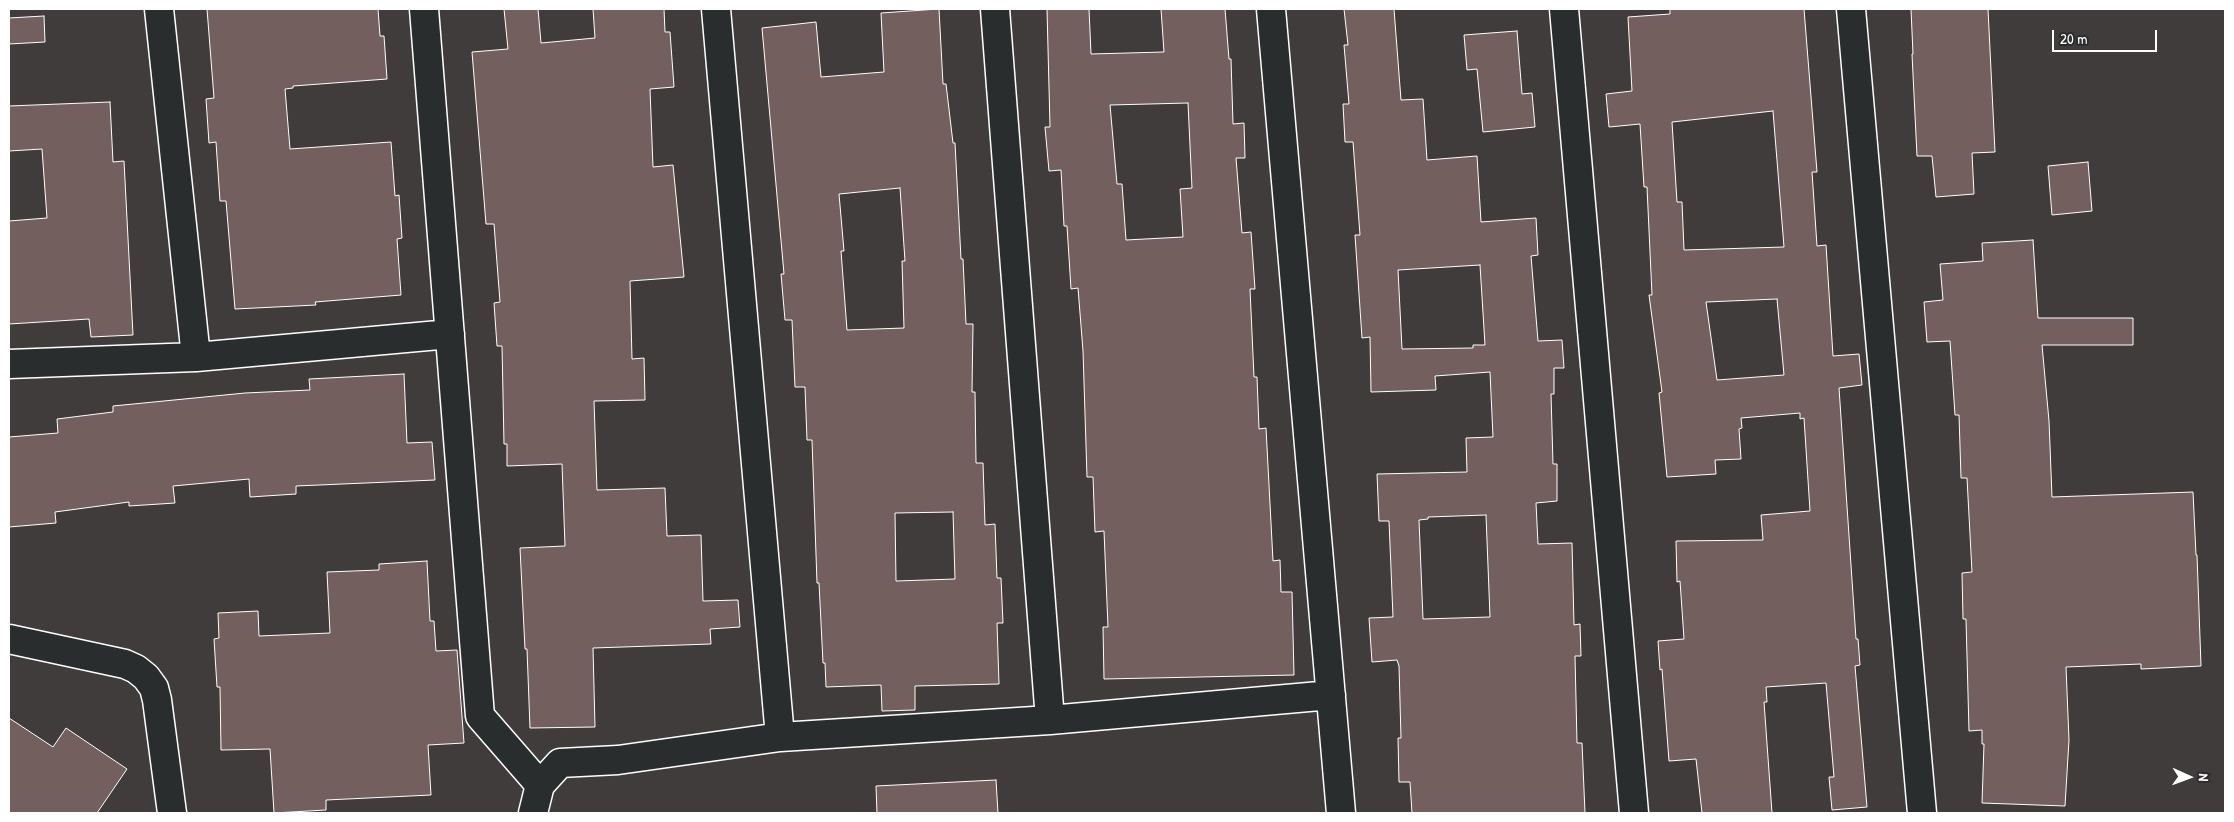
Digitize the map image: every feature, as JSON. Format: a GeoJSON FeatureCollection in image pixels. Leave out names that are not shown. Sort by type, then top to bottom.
{"type":"FeatureCollection","features":[{"type":"Feature","properties":{"kind":"street"},"geometry":{"type":"LineString","coordinates":[[159,9],[196,356]]}},
{"type":"Feature","properties":{"kind":"street"},"geometry":{"type":"LineString","coordinates":[[424,9],[480,716],[540,785]]}},
{"type":"Feature","properties":{"kind":"street"},"geometry":{"type":"LineString","coordinates":[[716,9],[780,738]]}},
{"type":"Feature","properties":{"kind":"street"},"geometry":{"type":"LineString","coordinates":[[995,9],[1050,720]]}},
{"type":"Feature","properties":{"kind":"street"},"geometry":{"type":"LineString","coordinates":[[1271,9],[1341,813]]}},
{"type":"Feature","properties":{"kind":"street"},"geometry":{"type":"LineString","coordinates":[[1564,9],[1634,813]]}},
{"type":"Feature","properties":{"kind":"street"},"geometry":{"type":"LineString","coordinates":[[1851,9],[1922,813]]}},
{"type":"Feature","properties":{"kind":"street"},"geometry":{"type":"LineString","coordinates":[[9,364],[196,356],[450,334]]}},
{"type":"Feature","properties":{"kind":"street"},"geometry":{"type":"LineString","coordinates":[[9,639],[125,664],[136,669],[146,678],[154,688],[157,700],[172,813]]}},
{"type":"Feature","properties":{"kind":"street"},"geometry":{"type":"LineString","coordinates":[[532,813],[540,785],[560,763],[618,760],[780,738],[1050,720],[1331,695]]}},
{"type":"Feature","properties":{"kind":"building"},"geometry":{"type":"Polygon","coordinates":[[[207,9],[378,9],[380,36],[384,36],[387,79],[293,86],[293,88],[285,89],[290,149],[391,142],[395,196],[399,195],[402,238],[397,239],[401,295],[315,302],[316,305],[235,309],[226,201],[220,201],[216,142],[209,143],[206,99],[214,98],[207,9]]]}},
{"type":"Feature","properties":{"kind":"building"},"geometry":{"type":"Polygon","coordinates":[[[504,9],[538,9],[541,43],[595,38],[593,9],[664,9],[665,32],[670,32],[674,87],[650,89],[653,167],[673,165],[684,277],[630,281],[632,359],[644,358],[645,400],[594,401],[597,490],[665,488],[667,536],[701,535],[703,601],[738,600],[740,627],[710,629],[711,644],[593,648],[595,727],[530,728],[520,548],[565,546],[562,464],[507,466],[507,444],[504,444],[502,346],[497,346],[494,303],[500,302],[494,224],[486,224],[472,52],[508,49],[504,9]]]}},
{"type":"Feature","properties":{"kind":"building"},"geometry":{"type":"Polygon","coordinates":[[[939,9],[943,84],[946,84],[953,143],[955,143],[966,324],[973,324],[972,392],[975,392],[976,463],[983,463],[985,525],[995,524],[997,578],[1001,578],[1003,623],[997,623],[999,684],[915,686],[915,710],[882,711],[881,685],[826,687],[819,583],[817,583],[812,440],[807,440],[805,387],[795,387],[792,320],[785,320],[781,274],[784,274],[762,28],[816,22],[821,77],[884,72],[881,13],[939,9]],[[900,188],[839,194],[844,251],[841,251],[847,330],[904,328],[902,261],[905,261],[900,188]],[[953,512],[895,513],[896,581],[955,579],[953,512]]]}},
{"type":"Feature","properties":{"kind":"building"},"geometry":{"type":"Polygon","coordinates":[[[1047,9],[1089,9],[1091,54],[1164,52],[1161,9],[1225,9],[1229,59],[1231,59],[1233,124],[1244,123],[1245,158],[1236,158],[1242,233],[1251,232],[1255,289],[1250,289],[1254,377],[1257,377],[1259,429],[1266,428],[1273,561],[1280,560],[1281,592],[1292,592],[1294,675],[1104,679],[1103,627],[1108,627],[1104,531],[1095,532],[1093,477],[1087,477],[1083,351],[1078,288],[1071,289],[1067,226],[1064,226],[1061,170],[1049,171],[1045,127],[1050,127],[1047,9]],[[1188,103],[1110,105],[1117,184],[1122,184],[1126,240],[1183,237],[1180,189],[1192,188],[1188,103]]]}},
{"type":"Feature","properties":{"kind":"building"},"geometry":{"type":"Polygon","coordinates":[[[1344,9],[1394,9],[1401,100],[1423,99],[1427,160],[1477,156],[1481,222],[1536,218],[1538,255],[1531,256],[1538,341],[1562,340],[1564,368],[1554,368],[1554,394],[1551,394],[1553,464],[1557,464],[1557,501],[1536,503],[1538,544],[1572,543],[1574,625],[1580,624],[1581,656],[1575,656],[1577,743],[1582,743],[1585,813],[1412,813],[1410,782],[1399,782],[1398,738],[1401,738],[1399,666],[1397,660],[1372,662],[1369,618],[1393,617],[1389,521],[1379,521],[1377,474],[1467,472],[1466,438],[1493,437],[1490,372],[1435,376],[1436,390],[1371,392],[1370,337],[1362,338],[1355,235],[1360,235],[1353,142],[1345,142],[1343,104],[1349,104],[1344,45],[1348,45],[1344,9]],[[1480,265],[1398,270],[1402,349],[1473,348],[1473,345],[1485,345],[1480,265]],[[1486,515],[1428,517],[1428,519],[1419,520],[1423,619],[1490,617],[1486,515]]]}},
{"type":"Feature","properties":{"kind":"building"},"geometry":{"type":"Polygon","coordinates":[[[1670,9],[1804,9],[1817,172],[1812,172],[1817,246],[1826,245],[1833,356],[1859,354],[1862,385],[1839,388],[1856,639],[1858,639],[1860,665],[1855,666],[1867,807],[1832,810],[1829,777],[1834,777],[1826,683],[1766,687],[1767,702],[1764,702],[1772,813],[1702,813],[1696,759],[1669,761],[1658,641],[1684,639],[1680,581],[1677,582],[1676,541],[1763,540],[1761,515],[1810,511],[1804,418],[1800,419],[1800,413],[1741,418],[1742,428],[1739,429],[1741,459],[1715,460],[1716,474],[1667,477],[1659,393],[1662,392],[1649,295],[1652,295],[1647,187],[1644,187],[1640,124],[1609,127],[1606,94],[1632,91],[1628,17],[1670,14],[1670,9]],[[1773,111],[1672,122],[1677,202],[1682,202],[1684,250],[1784,247],[1773,111]],[[1777,299],[1706,302],[1717,380],[1784,375],[1777,299]]]}},
{"type":"Feature","properties":{"kind":"building"},"geometry":{"type":"Polygon","coordinates":[[[1911,9],[1988,9],[1995,152],[1972,153],[1974,194],[1936,197],[1932,156],[1917,156],[1911,9]]]}},
{"type":"Feature","properties":{"kind":"building"},"geometry":{"type":"Polygon","coordinates":[[[44,16],[45,42],[9,44],[9,18],[44,16]]]}},
{"type":"Feature","properties":{"kind":"building"},"geometry":{"type":"Polygon","coordinates":[[[1517,31],[1522,94],[1532,93],[1535,127],[1483,132],[1477,69],[1467,70],[1464,35],[1517,31]]]}},
{"type":"Feature","properties":{"kind":"building"},"geometry":{"type":"Polygon","coordinates":[[[110,102],[113,162],[124,161],[133,335],[91,337],[89,319],[9,324],[9,221],[47,218],[42,149],[9,151],[9,106],[110,102]]]}},
{"type":"Feature","properties":{"kind":"building"},"geometry":{"type":"Polygon","coordinates":[[[2088,162],[2092,211],[2052,215],[2048,166],[2088,162]]]}},
{"type":"Feature","properties":{"kind":"building"},"geometry":{"type":"Polygon","coordinates":[[[2033,240],[2038,318],[2133,318],[2133,345],[2042,345],[2049,421],[2052,497],[2193,492],[2197,555],[2201,666],[2141,669],[2141,664],[2066,667],[2069,740],[2065,806],[1982,803],[1984,744],[1982,744],[1982,730],[1969,731],[1966,619],[1963,619],[1962,573],[1972,572],[1967,478],[1961,478],[1959,415],[1955,415],[1950,341],[1927,342],[1924,302],[1943,300],[1940,264],[1983,261],[1982,243],[2033,240]]]}},
{"type":"Feature","properties":{"kind":"building"},"geometry":{"type":"Polygon","coordinates":[[[404,374],[407,443],[432,442],[435,480],[296,486],[296,494],[250,497],[249,479],[173,486],[175,503],[129,506],[129,502],[55,512],[56,523],[9,527],[9,437],[58,433],[57,419],[113,412],[113,406],[245,393],[310,390],[309,379],[404,374]]]}},
{"type":"Feature","properties":{"kind":"building"},"geometry":{"type":"Polygon","coordinates":[[[427,561],[430,621],[434,621],[436,651],[457,650],[464,743],[428,745],[431,795],[326,800],[326,810],[274,813],[270,749],[221,750],[220,687],[217,687],[214,639],[219,638],[218,613],[258,611],[259,636],[330,633],[327,572],[379,570],[379,564],[427,561]]]}},
{"type":"Feature","properties":{"kind":"building"},"geometry":{"type":"Polygon","coordinates":[[[9,718],[53,747],[66,728],[127,769],[97,813],[9,813],[9,718]]]}},
{"type":"Feature","properties":{"kind":"building"},"geometry":{"type":"Polygon","coordinates":[[[996,780],[998,813],[877,813],[876,786],[996,780]]]}}]}
